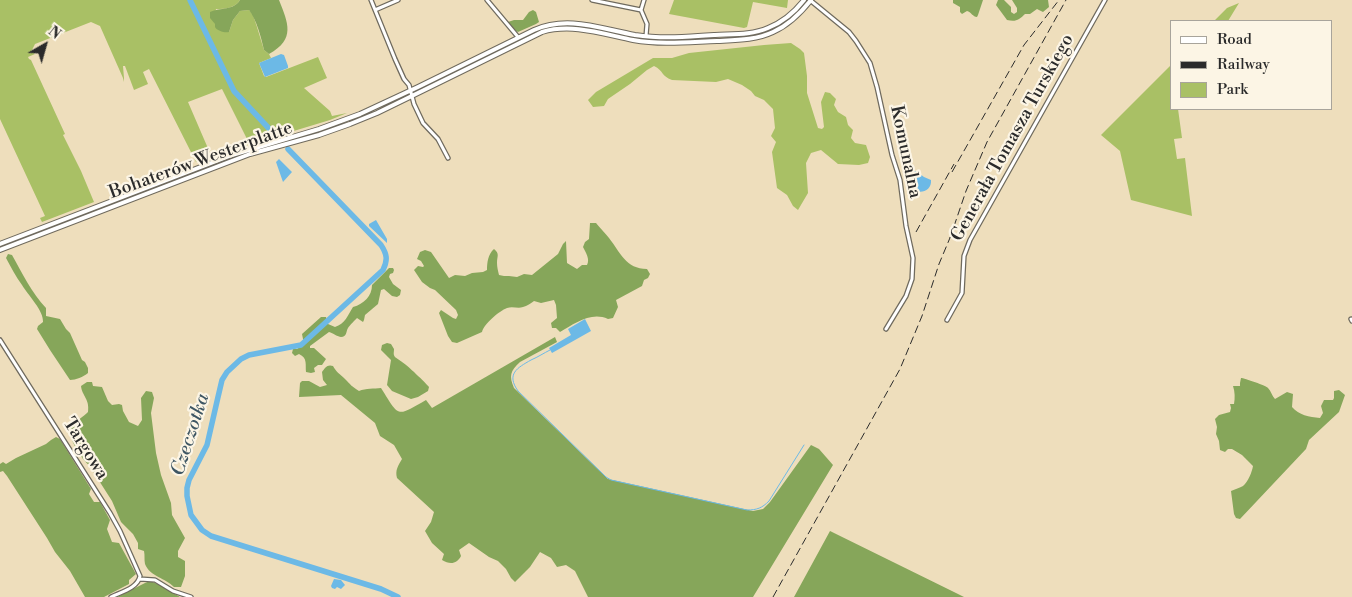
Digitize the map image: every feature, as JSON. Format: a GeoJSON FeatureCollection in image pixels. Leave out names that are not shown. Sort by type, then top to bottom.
{"type":"FeatureCollection","features":[{"type":"Feature","properties":{"kind":"main road","name":"Bohaterów Westerplatte"},"geometry":{"type":"LineString","coordinates":[[0,244],[232,155],[346,120],[410,91],[518,37],[545,26],[569,22],[646,36],[674,38],[753,33],[765,30],[782,21],[794,12],[804,0]]}},
{"type":"Feature","properties":{"kind":"main road","name":"Bohaterów Westerplatte"},"geometry":{"type":"LineString","coordinates":[[0,250],[234,160],[350,124],[411,97],[536,34],[565,28],[661,43],[746,39],[762,36],[782,28],[798,16],[810,0]]}},
{"type":"Feature","properties":{"kind":"street"},"geometry":{"type":"LineString","coordinates":[[371,0],[404,79],[409,84],[411,97],[423,123],[438,139],[448,158]]}},
{"type":"Feature","properties":{"kind":"street"},"geometry":{"type":"LineString","coordinates":[[375,10],[398,0]]}},
{"type":"Feature","properties":{"kind":"street"},"geometry":{"type":"LineString","coordinates":[[487,0],[518,37]]}},
{"type":"Feature","properties":{"kind":"street"},"geometry":{"type":"LineString","coordinates":[[592,0],[641,10]]}},
{"type":"Feature","properties":{"kind":"street"},"geometry":{"type":"LineString","coordinates":[[644,0],[641,10],[647,24],[646,36]]}},
{"type":"Feature","properties":{"kind":"street","name":"Komunalna"},"geometry":{"type":"LineString","coordinates":[[810,0],[849,32],[870,63],[892,155],[900,180],[912,258],[912,279],[906,296],[886,329]]}},
{"type":"Feature","properties":{"kind":"street","name":"Generała Tomasza Turskiego"},"geometry":{"type":"LineString","coordinates":[[947,320],[962,293],[964,256],[970,240],[1105,0]]}},
{"type":"Feature","properties":{"kind":"street","name":"Targowa"},"geometry":{"type":"LineString","coordinates":[[0,340],[115,522],[140,577]]}},
{"type":"Feature","properties":{"kind":"street"},"geometry":{"type":"LineString","coordinates":[[111,597],[136,585],[140,577],[154,580],[173,591],[192,597]]}},
{"type":"Feature","properties":{"kind":"green space"},"geometry":{"type":"Polygon","coordinates":[[[0,0],[240,0],[230,8],[216,9],[214,21],[218,28],[229,32],[233,20],[240,11],[249,10],[253,15],[264,50],[271,58],[259,63],[264,76],[266,77],[318,57],[327,78],[304,88],[330,111],[332,116],[347,113],[330,120],[231,150],[230,146],[247,139],[222,89],[188,102],[210,153],[217,150],[221,154],[196,162],[149,69],[143,72],[148,84],[134,90],[125,66],[123,66],[124,78],[123,82],[123,78],[100,26],[91,22],[35,44],[31,52],[35,54],[28,57],[65,134],[63,135],[94,202],[42,222],[40,218],[45,216],[0,119],[0,0]]]}},
{"type":"Feature","properties":{"kind":"green space"},"geometry":{"type":"Polygon","coordinates":[[[240,0],[279,0],[288,30],[283,42],[269,54],[264,50],[256,24],[249,10],[240,11],[233,20],[229,32],[217,30],[210,18],[210,12],[234,6],[240,0]]]}},
{"type":"Feature","properties":{"kind":"green space"},"geometry":{"type":"Polygon","coordinates":[[[674,0],[788,0],[787,8],[753,2],[747,27],[744,28],[669,14],[674,0]]]}},
{"type":"Feature","properties":{"kind":"green space"},"geometry":{"type":"Polygon","coordinates":[[[953,0],[983,0],[977,17],[967,11],[962,14],[960,7],[953,3],[953,0]]]}},
{"type":"Feature","properties":{"kind":"green space"},"geometry":{"type":"Polygon","coordinates":[[[998,0],[1004,0],[1011,7],[1011,12],[1014,14],[1017,12],[1017,8],[1012,0],[1048,0],[1049,7],[1043,12],[1037,9],[1017,20],[1010,21],[1007,20],[996,5],[998,0]]]}},
{"type":"Feature","properties":{"kind":"green space"},"geometry":{"type":"Polygon","coordinates":[[[1239,3],[1229,20],[1215,20],[1227,8],[1239,3]]]}},
{"type":"Feature","properties":{"kind":"green space"},"geometry":{"type":"Polygon","coordinates":[[[533,10],[536,12],[539,22],[536,24],[518,32],[509,24],[508,22],[514,20],[523,20],[533,10]]]}},
{"type":"Feature","properties":{"kind":"green space"},"geometry":{"type":"Polygon","coordinates":[[[791,43],[804,53],[807,93],[818,128],[822,129],[824,127],[821,102],[825,92],[830,93],[836,99],[834,105],[838,112],[846,117],[848,125],[853,130],[851,138],[855,143],[866,145],[870,157],[868,163],[859,165],[838,164],[821,150],[811,153],[806,163],[808,193],[798,210],[793,206],[787,195],[777,188],[772,152],[776,142],[771,136],[775,128],[773,109],[764,100],[755,96],[742,85],[728,79],[716,82],[672,80],[654,66],[608,99],[604,106],[593,107],[588,100],[596,92],[653,58],[672,58],[689,53],[791,43]]]}},
{"type":"Feature","properties":{"kind":"green space"},"geometry":{"type":"Polygon","coordinates":[[[1170,66],[1170,110],[1178,110],[1182,138],[1174,139],[1177,159],[1185,158],[1192,216],[1131,200],[1120,151],[1101,135],[1170,66]]]}},
{"type":"Feature","properties":{"kind":"green space"},"geometry":{"type":"Polygon","coordinates":[[[590,223],[596,223],[624,259],[634,266],[647,269],[650,274],[644,280],[642,286],[616,300],[618,307],[613,318],[589,317],[560,332],[556,328],[552,328],[551,323],[557,318],[554,300],[541,303],[534,301],[521,308],[509,307],[496,315],[482,332],[457,343],[452,342],[439,313],[441,310],[456,319],[458,315],[456,310],[435,290],[422,282],[414,270],[418,266],[424,266],[417,259],[420,252],[425,250],[431,252],[449,278],[455,275],[465,276],[487,270],[489,256],[494,249],[498,254],[499,275],[517,277],[524,274],[532,275],[558,254],[566,241],[567,263],[577,269],[588,263],[583,247],[589,239],[590,223]]]}},
{"type":"Feature","properties":{"kind":"green space"},"geometry":{"type":"Polygon","coordinates":[[[8,254],[12,255],[32,289],[46,308],[46,316],[60,319],[70,333],[82,360],[88,368],[88,373],[77,379],[70,380],[37,329],[43,322],[43,318],[6,258],[8,254]]]}},
{"type":"Feature","properties":{"kind":"green space"},"geometry":{"type":"Polygon","coordinates":[[[389,268],[394,270],[389,277],[393,284],[401,290],[400,295],[397,297],[392,296],[384,289],[381,290],[378,304],[365,315],[363,322],[357,318],[343,337],[329,332],[310,346],[310,348],[314,348],[326,359],[322,365],[314,368],[315,372],[306,372],[304,358],[299,354],[295,356],[292,353],[293,349],[297,349],[304,344],[302,334],[321,317],[326,317],[328,324],[335,327],[341,324],[353,307],[367,299],[371,293],[372,285],[389,268]]]}},
{"type":"Feature","properties":{"kind":"green space"},"geometry":{"type":"Polygon","coordinates":[[[555,337],[557,342],[517,365],[511,374],[512,384],[608,479],[753,511],[763,509],[770,502],[811,445],[819,449],[833,465],[753,597],[588,597],[575,571],[566,565],[557,567],[551,558],[540,552],[530,567],[515,582],[498,561],[469,543],[459,550],[461,556],[457,561],[453,563],[445,562],[442,560],[444,554],[432,543],[425,531],[431,522],[434,512],[397,478],[398,466],[402,459],[394,445],[380,436],[375,423],[341,395],[299,397],[300,383],[302,381],[309,381],[320,387],[327,385],[323,380],[322,372],[326,367],[333,366],[359,391],[381,388],[399,412],[409,410],[426,400],[432,408],[555,337]]]}},
{"type":"Feature","properties":{"kind":"green space"},"geometry":{"type":"Polygon","coordinates":[[[391,344],[394,349],[395,357],[429,387],[428,391],[411,399],[392,391],[387,385],[391,360],[381,350],[382,345],[391,344]]]}},
{"type":"Feature","properties":{"kind":"green space"},"geometry":{"type":"Polygon","coordinates":[[[1241,378],[1267,387],[1275,399],[1287,392],[1293,394],[1292,407],[1301,414],[1312,417],[1320,418],[1323,413],[1321,406],[1324,400],[1333,400],[1334,391],[1339,390],[1345,395],[1339,412],[1309,440],[1306,449],[1240,519],[1236,518],[1234,514],[1231,491],[1245,484],[1250,477],[1253,466],[1242,455],[1232,449],[1228,449],[1225,452],[1220,450],[1215,419],[1219,415],[1230,412],[1230,404],[1234,404],[1233,386],[1240,386],[1241,378]]]}},
{"type":"Feature","properties":{"kind":"green space"},"geometry":{"type":"Polygon","coordinates":[[[87,382],[92,382],[93,386],[102,387],[108,401],[112,405],[122,405],[129,422],[138,426],[142,420],[141,398],[146,391],[152,392],[154,398],[151,413],[156,453],[161,475],[171,503],[172,515],[185,538],[178,551],[178,557],[185,561],[185,576],[181,587],[174,587],[167,581],[154,575],[147,568],[144,551],[138,549],[138,543],[133,534],[121,522],[112,501],[89,465],[79,454],[73,442],[70,432],[72,426],[88,412],[88,404],[81,386],[87,382]]]}},
{"type":"Feature","properties":{"kind":"green space"},"geometry":{"type":"Polygon","coordinates":[[[56,437],[60,439],[91,489],[89,494],[94,502],[100,502],[110,520],[107,529],[112,542],[119,543],[136,574],[129,580],[129,584],[104,597],[85,597],[7,476],[3,471],[0,472],[0,464],[3,462],[6,464],[56,437]]]}},
{"type":"Feature","properties":{"kind":"green space"},"geometry":{"type":"Polygon","coordinates":[[[830,531],[956,593],[964,597],[794,597],[830,531]]]}},
{"type":"Feature","properties":{"kind":"green space"},"geometry":{"type":"Polygon","coordinates":[[[150,581],[180,597],[117,597],[145,583],[150,581]]]}},
{"type":"Feature","properties":{"kind":"water"},"geometry":{"type":"Polygon","coordinates":[[[281,54],[284,55],[288,68],[265,77],[259,63],[281,54]]]}},
{"type":"Feature","properties":{"kind":"water"},"geometry":{"type":"Polygon","coordinates":[[[279,159],[292,172],[283,182],[276,162],[279,159]]]}},
{"type":"Feature","properties":{"kind":"water"},"geometry":{"type":"Polygon","coordinates":[[[916,171],[931,180],[930,187],[925,191],[918,192],[912,189],[911,174],[916,171]]]}},
{"type":"Feature","properties":{"kind":"water"},"geometry":{"type":"Polygon","coordinates":[[[376,220],[387,239],[387,243],[369,226],[369,224],[376,220]]]}},
{"type":"Feature","properties":{"kind":"water"},"geometry":{"type":"Polygon","coordinates":[[[585,319],[591,331],[552,353],[549,348],[571,335],[568,329],[585,319]]]}},
{"type":"Feature","properties":{"kind":"water"},"geometry":{"type":"Polygon","coordinates":[[[334,579],[341,580],[345,585],[341,589],[337,587],[335,589],[332,588],[334,579]]]}},
{"type":"Feature","properties":{"kind":"waterway","name":"Czeczotka"},"geometry":{"type":"LineString","coordinates":[[190,0],[234,91],[276,136]]}},
{"type":"Feature","properties":{"kind":"waterway","name":"Czeczotka"},"geometry":{"type":"LineString","coordinates":[[288,149],[381,245],[386,254],[386,263],[383,270],[301,345],[249,355],[241,359],[227,372],[222,380],[207,445],[189,480],[187,496],[191,515],[202,530],[211,536],[381,589],[398,597]]}},
{"type":"Feature","properties":{"kind":"waterway"},"geometry":{"type":"LineString","coordinates":[[550,350],[518,369],[513,376],[515,385],[518,391],[611,480],[754,510],[762,507],[769,501],[804,445]]}},
{"type":"Feature","properties":{"kind":"railway"},"geometry":{"type":"LineString","coordinates":[[952,172],[1024,45],[1059,0]]}},
{"type":"Feature","properties":{"kind":"railway"},"geometry":{"type":"LineString","coordinates":[[950,238],[966,191],[987,142],[1066,0]]}},
{"type":"Feature","properties":{"kind":"railway"},"geometry":{"type":"LineString","coordinates":[[916,232],[954,164]]}},
{"type":"Feature","properties":{"kind":"railway"},"geometry":{"type":"LineString","coordinates":[[773,597],[900,369],[922,316],[939,264],[952,233]]}}]}
